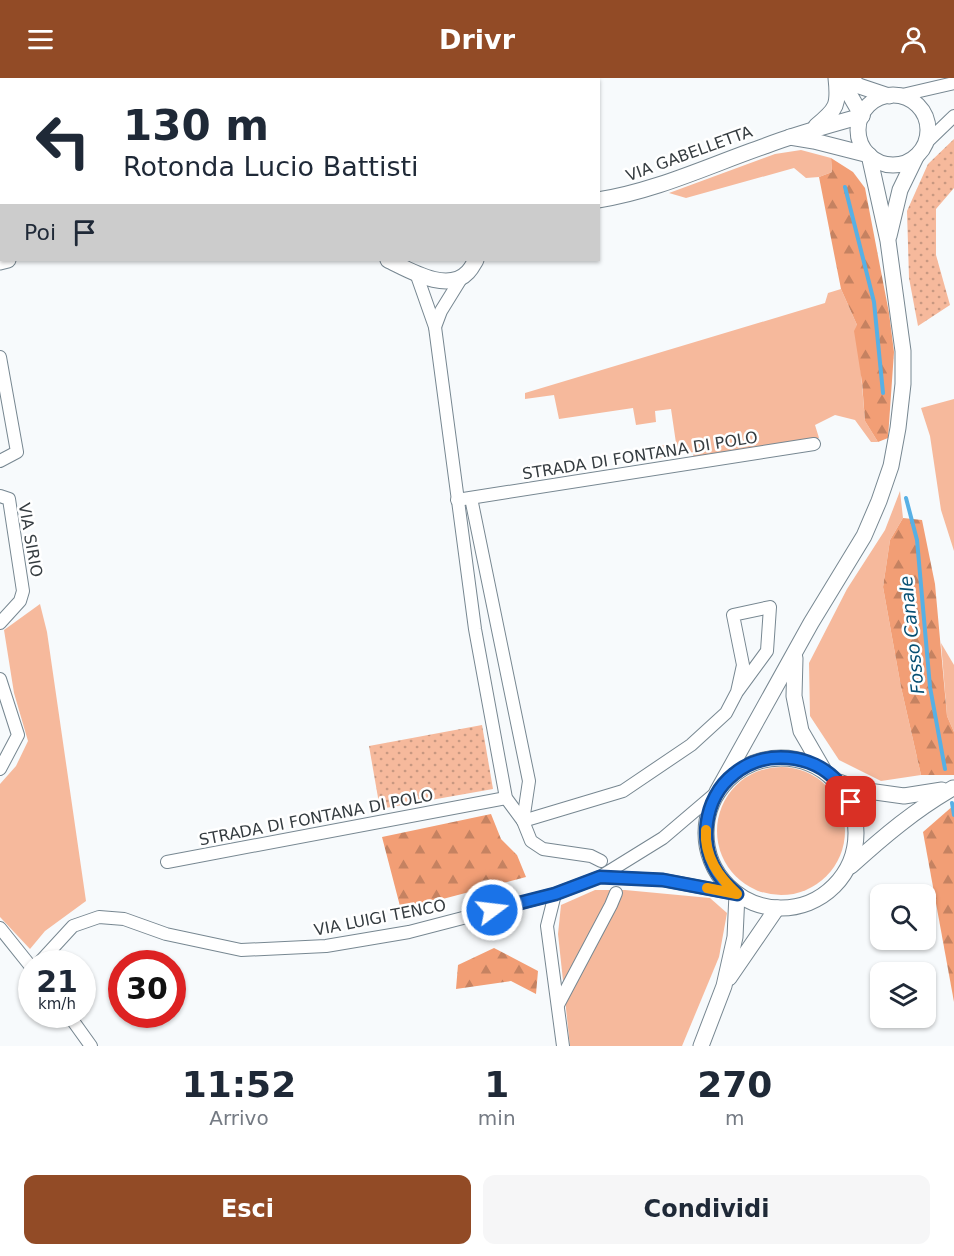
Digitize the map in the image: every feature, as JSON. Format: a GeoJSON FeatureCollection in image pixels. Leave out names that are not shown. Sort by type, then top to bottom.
{"type":"FeatureCollection","features":[{"type":"Feature","properties":{"kind":"street"},"geometry":{"type":"LineString","coordinates":[[838,78],[862,116]]}},
{"type":"Feature","properties":{"kind":"street"},"geometry":{"type":"LineString","coordinates":[[810,130],[829,115],[838,100],[838,78]]}},
{"type":"Feature","properties":{"kind":"street"},"geometry":{"type":"LineString","coordinates":[[848,78],[859,86],[915,104],[926,118],[928,130],[926,143]]}},
{"type":"Feature","properties":{"kind":"street"},"geometry":{"type":"LineString","coordinates":[[916,157],[904,163],[892,165],[879,162],[869,155],[862,147],[859,137],[862,116],[873,102],[954,83]]}},
{"type":"Feature","properties":{"kind":"street","name":"VIA GABELLETTA"},"geometry":{"type":"LineString","coordinates":[[600,200],[620,197],[674,180],[810,130],[862,116]]}},
{"type":"Feature","properties":{"kind":"street"},"geometry":{"type":"LineString","coordinates":[[888,241],[900,190],[916,157],[926,143],[954,116]]}},
{"type":"Feature","properties":{"kind":"street"},"geometry":{"type":"LineString","coordinates":[[790,137],[869,155]]}},
{"type":"Feature","properties":{"kind":"street"},"geometry":{"type":"LineString","coordinates":[[835,147],[860,163],[875,183]]}},
{"type":"Feature","properties":{"kind":"street"},"geometry":{"type":"LineString","coordinates":[[717,792],[733,774],[754,762],[765,759],[777,757],[801,759],[823,769],[838,782],[851,802],[857,824],[856,847],[848,868],[836,886],[819,898],[799,906],[777,908],[756,904],[737,894],[721,878],[710,858],[706,836],[708,813],[717,792],[811,623],[864,536],[891,466],[900,406],[903,351],[888,241],[869,155]]}},
{"type":"Feature","properties":{"kind":"street"},"geometry":{"type":"LineString","coordinates":[[390,261],[441,281],[451,281],[462,277],[470,271],[475,261]]}},
{"type":"Feature","properties":{"kind":"street"},"geometry":{"type":"LineString","coordinates":[[416,273],[435,327],[475,629],[506,798],[523,821],[531,841],[543,849],[591,856],[600,861]]}},
{"type":"Feature","properties":{"kind":"street"},"geometry":{"type":"LineString","coordinates":[[435,327],[449,296],[462,277]]}},
{"type":"Feature","properties":{"kind":"street"},"geometry":{"type":"LineString","coordinates":[[0,357],[17,452],[0,461]]}},
{"type":"Feature","properties":{"kind":"street","name":"STRADA DI FONTANA DI POLO"},"geometry":{"type":"LineString","coordinates":[[457,500],[814,444]]}},
{"type":"Feature","properties":{"kind":"street","name":"VIA SIRIO"},"geometry":{"type":"LineString","coordinates":[[0,496],[9,499],[23,591],[20,601],[0,623]]}},
{"type":"Feature","properties":{"kind":"street"},"geometry":{"type":"LineString","coordinates":[[471,498],[529,781],[523,821]]}},
{"type":"Feature","properties":{"kind":"street"},"geometry":{"type":"LineString","coordinates":[[523,821],[623,791],[691,745],[726,713],[767,651],[770,606],[734,615],[743,665],[738,692]]}},
{"type":"Feature","properties":{"kind":"street"},"geometry":{"type":"LineString","coordinates":[[795,655],[794,696],[801,731],[823,769]]}},
{"type":"Feature","properties":{"kind":"street"},"geometry":{"type":"LineString","coordinates":[[0,679],[18,735],[0,769]]}},
{"type":"Feature","properties":{"kind":"street"},"geometry":{"type":"LineString","coordinates":[[838,782],[861,790],[904,796],[954,788]]}},
{"type":"Feature","properties":{"kind":"street"},"geometry":{"type":"LineString","coordinates":[[848,868],[924,804],[954,788]]}},
{"type":"Feature","properties":{"kind":"street","name":"VIA LUIGI TENCO"},"geometry":{"type":"LineString","coordinates":[[51,950],[73,926],[99,917],[124,919],[166,934],[241,950],[326,946],[409,932],[555,894],[600,877],[663,838],[717,792]]}},
{"type":"Feature","properties":{"kind":"street","name":"STRADA DI FONTANA DI POLO"},"geometry":{"type":"LineString","coordinates":[[167,862],[506,798]]}},
{"type":"Feature","properties":{"kind":"street","name":"VIA LUIGI TENCO"},"geometry":{"type":"LineString","coordinates":[[600,877],[663,880],[737,894]]}},
{"type":"Feature","properties":{"kind":"street"},"geometry":{"type":"LineString","coordinates":[[558,1005],[616,892]]}},
{"type":"Feature","properties":{"kind":"street"},"geometry":{"type":"LineString","coordinates":[[555,894],[547,926],[563,1046]]}},
{"type":"Feature","properties":{"kind":"street"},"geometry":{"type":"LineString","coordinates":[[700,1046],[724,986],[735,937],[737,894]]}},
{"type":"Feature","properties":{"kind":"street"},"geometry":{"type":"LineString","coordinates":[[724,986],[777,908]]}},
{"type":"Feature","properties":{"kind":"street"},"geometry":{"type":"LineString","coordinates":[[0,928],[18,950]]}},
{"type":"Feature","properties":{"kind":"street"},"geometry":{"type":"LineString","coordinates":[[78,1028],[91,1046]]}},
{"type":"Feature","properties":{"kind":"shaded area"},"geometry":{"type":"Polygon","coordinates":[[[954,139],[954,188],[936,209],[936,255],[950,305],[918,326],[909,278],[907,211],[928,164],[954,139]]]}},
{"type":"Feature","properties":{"kind":"shaded area"},"geometry":{"type":"Polygon","coordinates":[[[801,150],[831,158],[832,172],[819,177],[806,178],[794,168],[686,198],[669,193],[775,154],[801,150]]]}},
{"type":"Feature","properties":{"kind":"shaded area"},"geometry":{"type":"Polygon","coordinates":[[[841,289],[857,325],[865,421],[878,442],[871,442],[855,420],[835,415],[815,425],[819,438],[693,457],[694,452],[656,459],[656,446],[676,443],[671,409],[655,411],[656,422],[636,425],[633,408],[559,419],[554,395],[525,399],[525,393],[825,303],[828,293],[841,289]]]}},
{"type":"Feature","properties":{"kind":"shaded area"},"geometry":{"type":"Polygon","coordinates":[[[954,399],[954,551],[941,510],[930,436],[921,408],[954,399]]]}},
{"type":"Feature","properties":{"kind":"shaded area"},"geometry":{"type":"Polygon","coordinates":[[[900,491],[903,518],[890,540],[883,587],[901,687],[921,775],[881,781],[839,760],[810,716],[809,663],[847,589],[885,530],[900,491]]]}},
{"type":"Feature","properties":{"kind":"shaded area"},"geometry":{"type":"Polygon","coordinates":[[[40,604],[47,632],[86,901],[45,931],[30,949],[0,917],[0,784],[16,766],[28,741],[14,693],[4,630],[40,604]]]}},
{"type":"Feature","properties":{"kind":"shaded area"},"geometry":{"type":"Polygon","coordinates":[[[941,643],[954,665],[954,732],[947,716],[941,643]]]}},
{"type":"Feature","properties":{"kind":"shaded area"},"geometry":{"type":"Polygon","coordinates":[[[482,725],[493,789],[380,809],[369,746],[482,725]]]}},
{"type":"Feature","properties":{"kind":"shaded area"},"geometry":{"type":"Polygon","coordinates":[[[781,767],[806,772],[826,786],[840,806],[845,831],[840,856],[826,876],[806,890],[781,895],[756,890],[736,876],[722,856],[717,831],[722,806],[736,786],[756,772],[781,767]]]}},
{"type":"Feature","properties":{"kind":"shaded area"},"geometry":{"type":"Polygon","coordinates":[[[595,890],[625,890],[710,898],[727,913],[719,957],[682,1046],[570,1046],[558,934],[561,905],[595,890]]]}},
{"type":"Feature","properties":{"kind":"green space"},"geometry":{"type":"Polygon","coordinates":[[[831,158],[853,172],[865,188],[889,313],[894,352],[888,438],[878,442],[865,421],[854,331],[857,325],[841,289],[819,177],[832,172],[831,158]]]}},
{"type":"Feature","properties":{"kind":"green space"},"geometry":{"type":"Polygon","coordinates":[[[903,518],[922,520],[935,584],[947,716],[954,732],[954,775],[921,775],[901,687],[883,587],[890,540],[903,518]]]}},
{"type":"Feature","properties":{"kind":"green space"},"geometry":{"type":"Polygon","coordinates":[[[954,805],[954,1002],[936,903],[936,884],[932,884],[923,832],[954,805]]]}},
{"type":"Feature","properties":{"kind":"green space"},"geometry":{"type":"Polygon","coordinates":[[[491,814],[501,839],[517,855],[526,877],[401,910],[382,837],[491,814]]]}},
{"type":"Feature","properties":{"kind":"green space"},"geometry":{"type":"Polygon","coordinates":[[[494,948],[538,971],[536,994],[511,981],[456,989],[458,965],[494,948]]]}},
{"type":"Feature","properties":{"kind":"waterway","name":"Fosso Canale"},"geometry":{"type":"LineString","coordinates":[[845,187],[874,302],[883,393]]}},
{"type":"Feature","properties":{"kind":"waterway","name":"Fosso Canale"},"geometry":{"type":"LineString","coordinates":[[906,498],[917,540],[930,687],[945,769]]}},
{"type":"Feature","properties":{"kind":"waterway","name":"Fosso Canale"},"geometry":{"type":"LineString","coordinates":[[952,803],[954,815]]}},
{"type":"Feature","properties":{"kind":"slow traffic"},"geometry":{"type":"LineString","coordinates":[[706,830],[710,858],[721,878],[737,894],[707,888]]}},
{"type":"Feature","properties":{"kind":"route"},"geometry":{"type":"LineString","coordinates":[[492,910],[555,894],[600,877],[663,880],[737,894],[721,878],[710,858],[706,836],[708,813],[717,792],[733,774],[754,762],[777,757],[801,759],[823,769],[838,782],[851,802]]}}]}
